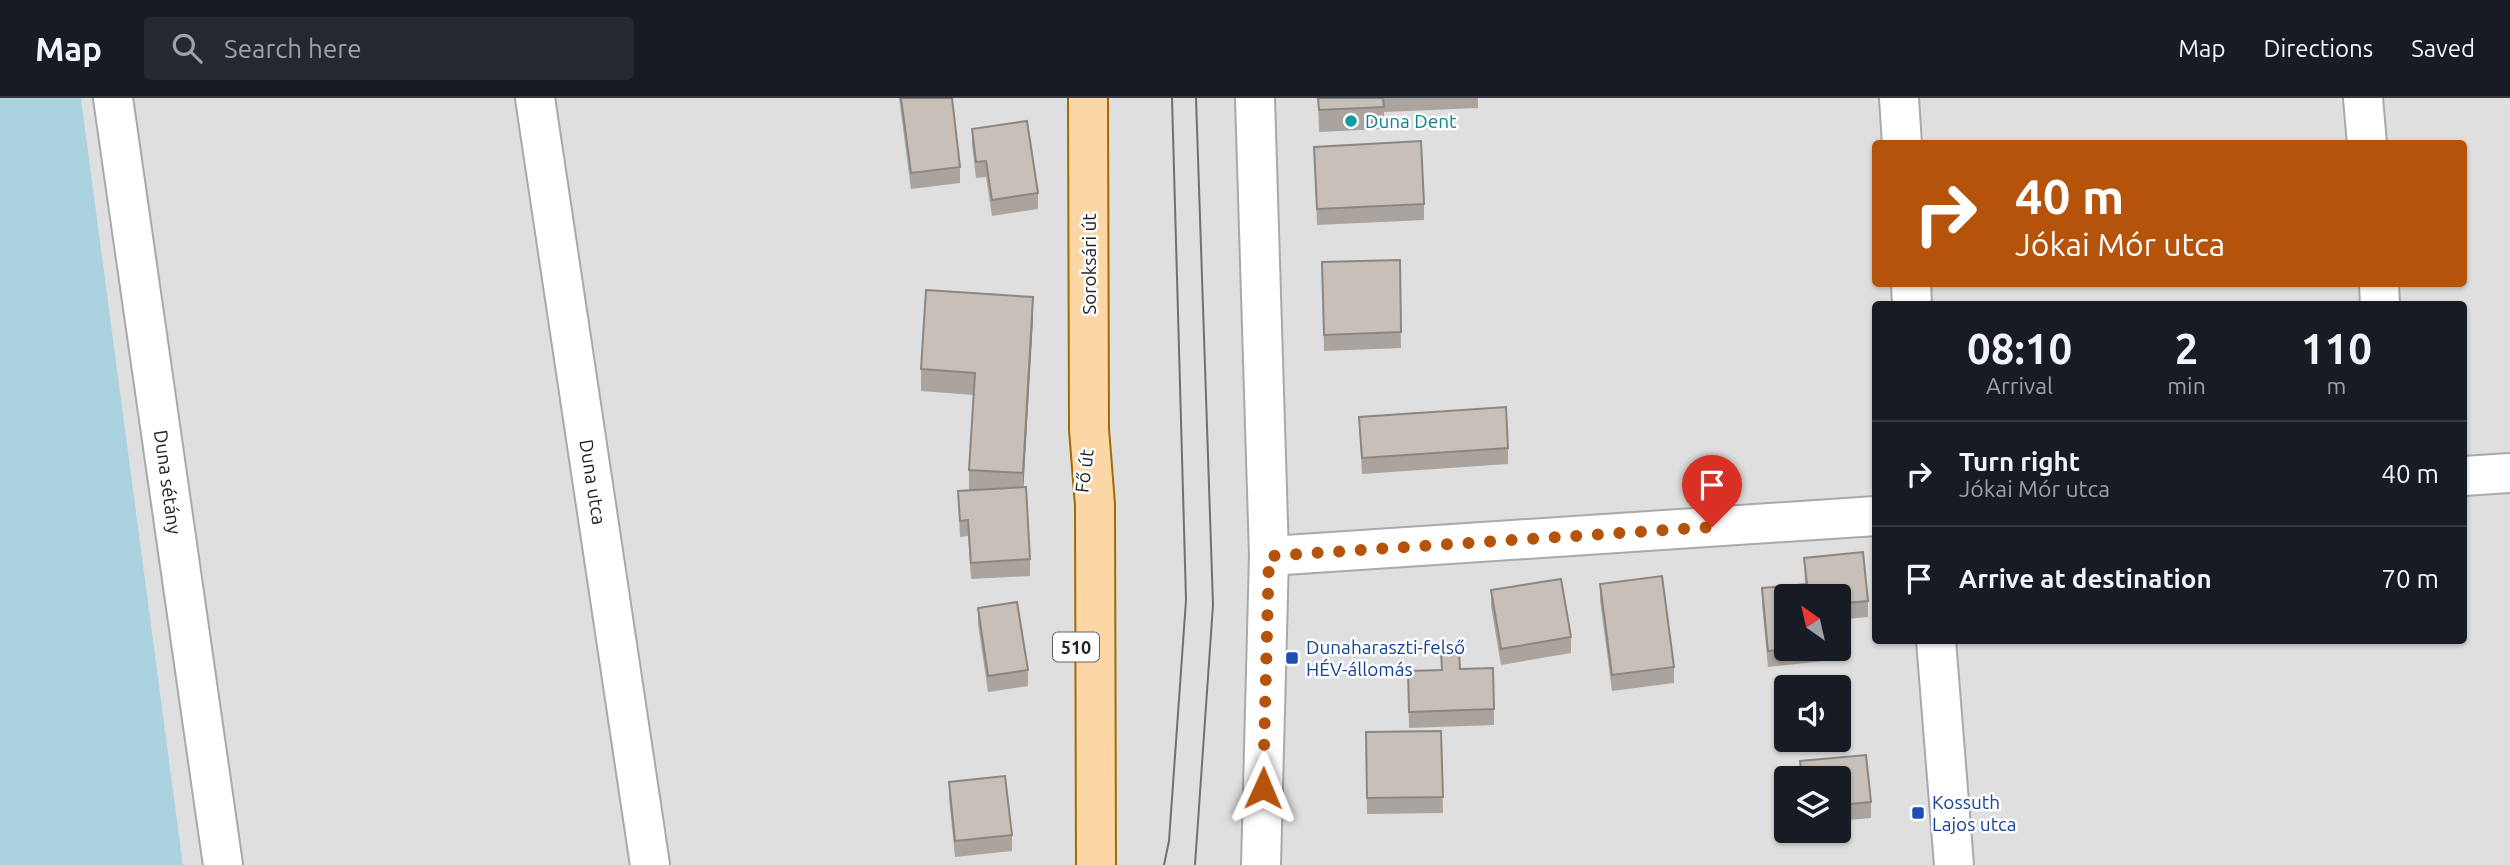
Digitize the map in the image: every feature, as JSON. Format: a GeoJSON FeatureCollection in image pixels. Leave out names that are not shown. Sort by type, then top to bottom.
{"type":"FeatureCollection","features":[{"type":"Feature","properties":{"kind":"main road","name":"Soroksári út"},"geometry":{"type":"LineString","coordinates":[[1088,98],[1089,429]]}},
{"type":"Feature","properties":{"kind":"main road","name":"Fő út"},"geometry":{"type":"LineString","coordinates":[[1071,865],[1080,504],[1089,429]]}},
{"type":"Feature","properties":{"kind":"main road","name":"Fő út"},"geometry":{"type":"LineString","coordinates":[[1089,429],[1095,505],[1096,865]]}},
{"type":"Feature","properties":{"kind":"street","name":"Duna sétány"},"geometry":{"type":"LineString","coordinates":[[113,98],[223,865]]}},
{"type":"Feature","properties":{"kind":"street","name":"Duna utca"},"geometry":{"type":"LineString","coordinates":[[535,98],[650,865]]}},
{"type":"Feature","properties":{"kind":"street"},"geometry":{"type":"LineString","coordinates":[[1255,98],[1269,556],[1261,865]]}},
{"type":"Feature","properties":{"kind":"street"},"geometry":{"type":"LineString","coordinates":[[1899,98],[1902,140]]}},
{"type":"Feature","properties":{"kind":"street"},"geometry":{"type":"LineString","coordinates":[[2363,98],[2367,140]]}},
{"type":"Feature","properties":{"kind":"street"},"geometry":{"type":"LineString","coordinates":[[2467,476],[2510,473]]}},
{"type":"Feature","properties":{"kind":"street"},"geometry":{"type":"LineString","coordinates":[[1269,556],[1872,516]]}},
{"type":"Feature","properties":{"kind":"street"},"geometry":{"type":"LineString","coordinates":[[1936,644],[1954,865]]}},
{"type":"Feature","properties":{"kind":"shaded area"},"geometry":{"type":"Polygon","coordinates":[[[81,98],[2510,98],[2510,865],[183,865],[81,98]]]}},
{"type":"Feature","properties":{"kind":"water"},"geometry":{"type":"Polygon","coordinates":[[[0,98],[81,98],[183,865],[0,865],[0,98]]]}},
{"type":"Feature","properties":{"kind":"building"},"geometry":{"type":"Polygon","coordinates":[[[901,98],[952,98],[960,167],[911,173],[901,98]]]}},
{"type":"Feature","properties":{"kind":"building"},"geometry":{"type":"Polygon","coordinates":[[[1318,98],[1383,98],[1384,107],[1319,110],[1318,98]]]}},
{"type":"Feature","properties":{"kind":"building"},"geometry":{"type":"Polygon","coordinates":[[[1027,121],[1038,193],[992,200],[986,161],[976,162],[972,129],[1027,121]]]}},
{"type":"Feature","properties":{"kind":"building"},"geometry":{"type":"Polygon","coordinates":[[[1421,141],[1424,204],[1317,209],[1314,147],[1421,141]]]}},
{"type":"Feature","properties":{"kind":"building"},"geometry":{"type":"Polygon","coordinates":[[[1400,260],[1401,332],[1324,335],[1322,262],[1400,260]]]}},
{"type":"Feature","properties":{"kind":"building"},"geometry":{"type":"Polygon","coordinates":[[[926,290],[1033,297],[1023,473],[969,470],[975,373],[921,369],[926,290]]]}},
{"type":"Feature","properties":{"kind":"building"},"geometry":{"type":"Polygon","coordinates":[[[1506,407],[1508,448],[1362,458],[1359,417],[1506,407]]]}},
{"type":"Feature","properties":{"kind":"building"},"geometry":{"type":"Polygon","coordinates":[[[1026,487],[1030,559],[971,563],[968,520],[960,521],[958,491],[1026,487]]]}},
{"type":"Feature","properties":{"kind":"building"},"geometry":{"type":"Polygon","coordinates":[[[1863,552],[1868,601],[1852,602],[1852,584],[1807,584],[1804,558],[1863,552]]]}},
{"type":"Feature","properties":{"kind":"building"},"geometry":{"type":"Polygon","coordinates":[[[1662,576],[1674,667],[1612,675],[1600,584],[1662,576]]]}},
{"type":"Feature","properties":{"kind":"building"},"geometry":{"type":"Polygon","coordinates":[[[1561,579],[1571,637],[1501,649],[1491,590],[1561,579]]]}},
{"type":"Feature","properties":{"kind":"building"},"geometry":{"type":"Polygon","coordinates":[[[1774,587],[1774,650],[1768,651],[1762,588],[1774,587]]]}},
{"type":"Feature","properties":{"kind":"building"},"geometry":{"type":"Polygon","coordinates":[[[1017,602],[1028,670],[988,676],[978,608],[1017,602]]]}},
{"type":"Feature","properties":{"kind":"building"},"geometry":{"type":"Polygon","coordinates":[[[1459,651],[1460,669],[1493,668],[1494,709],[1409,712],[1408,671],[1442,670],[1441,652],[1459,651]]]}},
{"type":"Feature","properties":{"kind":"building"},"geometry":{"type":"Polygon","coordinates":[[[1441,731],[1443,797],[1367,798],[1366,732],[1441,731]]]}},
{"type":"Feature","properties":{"kind":"building"},"geometry":{"type":"Polygon","coordinates":[[[1866,755],[1871,802],[1851,804],[1851,766],[1801,766],[1800,761],[1866,755]]]}},
{"type":"Feature","properties":{"kind":"building"},"geometry":{"type":"Polygon","coordinates":[[[1005,776],[1012,835],[955,841],[949,782],[1005,776]]]}},
{"type":"Feature","properties":{"kind":"tram line"},"geometry":{"type":"LineString","coordinates":[[1164,865],[1169,841],[1186,600],[1172,98]]}},
{"type":"Feature","properties":{"kind":"tram line"},"geometry":{"type":"LineString","coordinates":[[1195,865],[1213,605],[1196,98]]}},
{"type":"Feature","properties":{"kind":"place","name":"Duna Dent"},"geometry":{"type":"Point","coordinates":[1351,121]}},
{"type":"Feature","properties":{"kind":"place","name":"Dunaharaszti-felső HÉV-állomás"},"geometry":{"type":"Point","coordinates":[1292,658]}},
{"type":"Feature","properties":{"kind":"place","name":"Kossuth Lajos utca"},"geometry":{"type":"Point","coordinates":[1918,813]}},
{"type":"Feature","properties":{"kind":"route"},"geometry":{"type":"LineString","coordinates":[[1263,788],[1269,556],[1712,527]]}}]}
